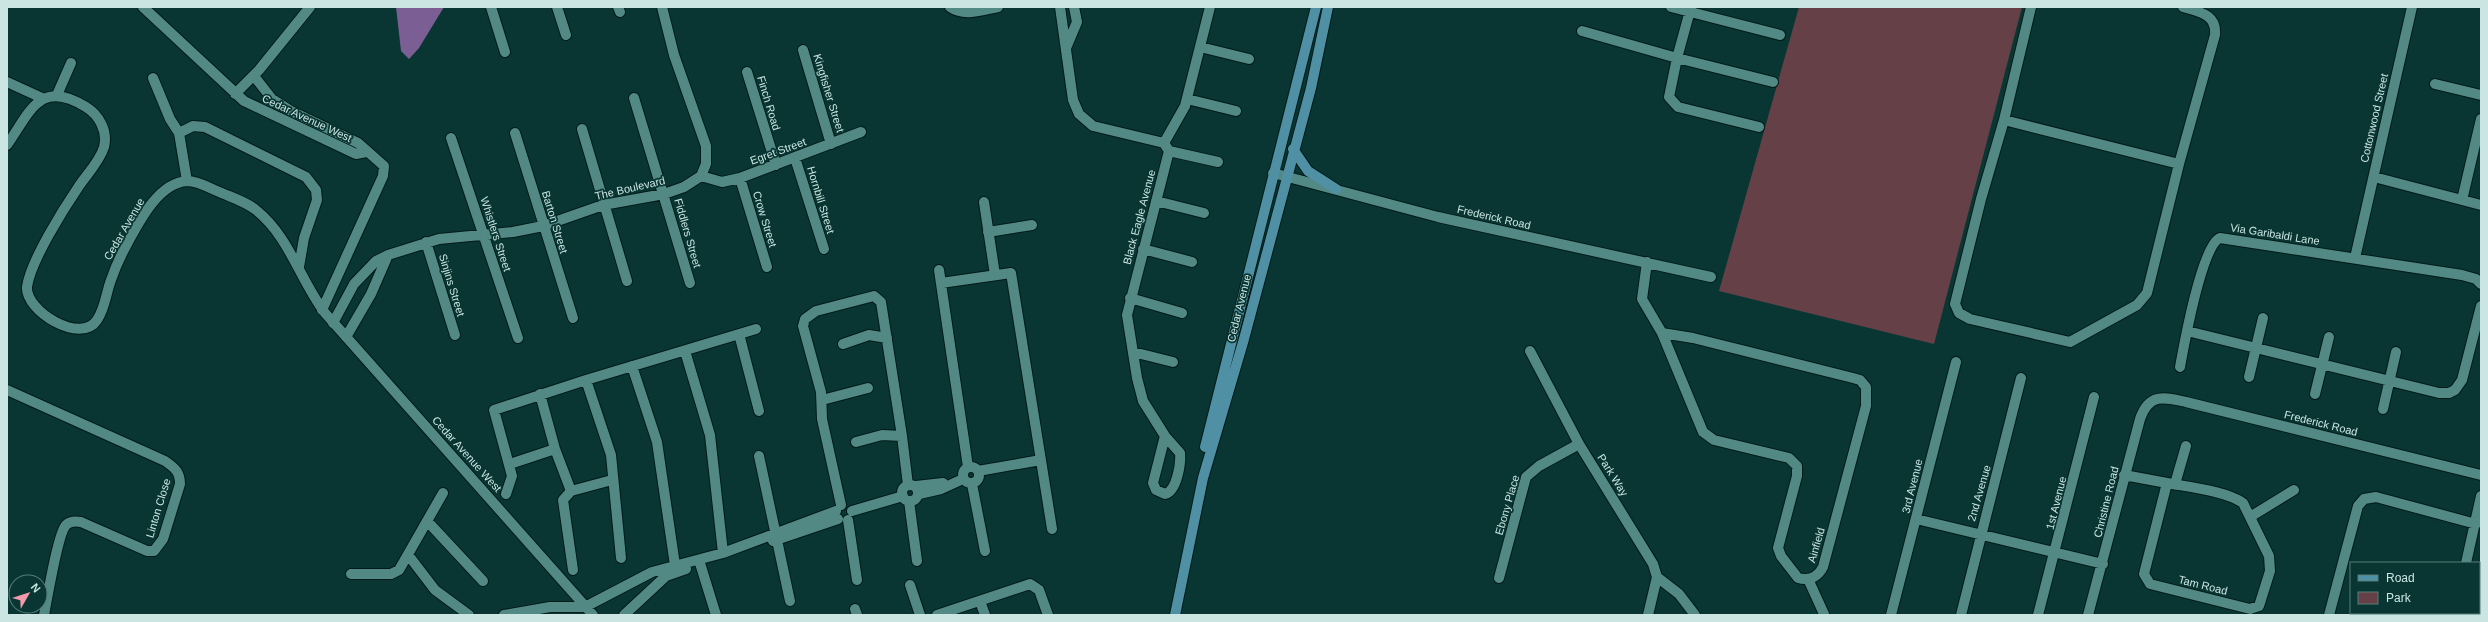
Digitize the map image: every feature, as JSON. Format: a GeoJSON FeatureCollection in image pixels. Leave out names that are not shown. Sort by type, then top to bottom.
{"type":"FeatureCollection","features":[{"type":"Feature","properties":{"kind":"main road","name":"Cedar Avenue"},"geometry":{"type":"LineString","coordinates":[[1168,615],[1209,427],[1316,7]]}},
{"type":"Feature","properties":{"kind":"main road","name":"Cedar Avenue"},"geometry":{"type":"LineString","coordinates":[[1175,615],[1202,478],[1244,339],[1293,149],[1311,88],[1328,7]]}},
{"type":"Feature","properties":{"kind":"main road"},"geometry":{"type":"LineString","coordinates":[[1293,149],[1308,171],[1336,189]]}},
{"type":"Feature","properties":{"kind":"street","name":"Cedar Avenue West"},"geometry":{"type":"LineString","coordinates":[[143,7],[235,94],[264,112],[356,154],[366,152],[382,162],[384,170],[383,176],[322,310]]}},
{"type":"Feature","properties":{"kind":"street"},"geometry":{"type":"LineString","coordinates":[[235,94],[254,76],[310,7]]}},
{"type":"Feature","properties":{"kind":"street"},"geometry":{"type":"LineString","coordinates":[[491,7],[505,52]]}},
{"type":"Feature","properties":{"kind":"street"},"geometry":{"type":"LineString","coordinates":[[557,7],[566,35]]}},
{"type":"Feature","properties":{"kind":"street"},"geometry":{"type":"LineString","coordinates":[[662,7],[676,62],[706,146],[706,164],[701,176]]}},
{"type":"Feature","properties":{"kind":"street"},"geometry":{"type":"LineString","coordinates":[[950,7],[960,12],[969,12],[998,7]]}},
{"type":"Feature","properties":{"kind":"street"},"geometry":{"type":"LineString","coordinates":[[1060,7],[1065,51],[1074,104],[1084,120],[1098,128],[1218,162]]}},
{"type":"Feature","properties":{"kind":"street"},"geometry":{"type":"LineString","coordinates":[[1065,51],[1077,22],[1074,7]]}},
{"type":"Feature","properties":{"kind":"street","name":"Black Eagle Avenue"},"geometry":{"type":"LineString","coordinates":[[1165,436],[1153,483],[1156,490],[1165,494],[1170,492],[1173,486],[1181,455],[1165,436],[1143,401],[1127,315],[1130,298],[1156,201],[1166,147],[1187,99],[1210,7]]}},
{"type":"Feature","properties":{"kind":"street"},"geometry":{"type":"LineString","coordinates":[[1671,7],[1691,9],[1780,35]]}},
{"type":"Feature","properties":{"kind":"street"},"geometry":{"type":"LineString","coordinates":[[2031,7],[2004,120],[1981,199],[1955,304],[1959,312],[1964,316],[1995,325],[2070,342],[2142,302],[2150,285],[2179,164],[2215,30],[2208,15],[2183,7]]}},
{"type":"Feature","properties":{"kind":"street","name":"Cottonwood Street"},"geometry":{"type":"LineString","coordinates":[[2355,258],[2412,7]]}},
{"type":"Feature","properties":{"kind":"street"},"geometry":{"type":"LineString","coordinates":[[1691,9],[1677,58],[1669,91],[1669,97],[1678,107],[1759,127]]}},
{"type":"Feature","properties":{"kind":"street"},"geometry":{"type":"LineString","coordinates":[[1582,31],[1677,58],[1773,82]]}},
{"type":"Feature","properties":{"kind":"street"},"geometry":{"type":"LineString","coordinates":[[1200,47],[1250,59]]}},
{"type":"Feature","properties":{"kind":"street","name":"Kingfisher Street"},"geometry":{"type":"LineString","coordinates":[[803,50],[831,144]]}},
{"type":"Feature","properties":{"kind":"street"},"geometry":{"type":"LineString","coordinates":[[7,146],[32,107],[42,98],[57,95],[71,63]]}},
{"type":"Feature","properties":{"kind":"street","name":"Finch Road"},"geometry":{"type":"LineString","coordinates":[[747,72],[776,165]]}},
{"type":"Feature","properties":{"kind":"street"},"geometry":{"type":"LineString","coordinates":[[254,76],[272,99],[291,111],[358,143],[366,152]]}},
{"type":"Feature","properties":{"kind":"street"},"geometry":{"type":"LineString","coordinates":[[153,78],[170,119],[179,133],[187,182],[206,186],[255,209],[275,231],[299,267]]}},
{"type":"Feature","properties":{"kind":"street"},"geometry":{"type":"LineString","coordinates":[[7,82],[42,98]]}},
{"type":"Feature","properties":{"kind":"street"},"geometry":{"type":"LineString","coordinates":[[2435,84],[2481,95]]}},
{"type":"Feature","properties":{"kind":"street","name":"Cedar Avenue"},"geometry":{"type":"LineString","coordinates":[[57,95],[72,100],[92,111],[102,125],[105,138],[99,157],[65,206],[46,240],[29,279],[28,293],[38,310],[73,329],[87,329],[95,324],[101,314],[114,270],[127,244],[150,207],[166,190],[187,182]]}},
{"type":"Feature","properties":{"kind":"street","name":"Fiddlers Street"},"geometry":{"type":"LineString","coordinates":[[634,98],[690,283]]}},
{"type":"Feature","properties":{"kind":"street"},"geometry":{"type":"LineString","coordinates":[[264,112],[272,99]]}},
{"type":"Feature","properties":{"kind":"street"},"geometry":{"type":"LineString","coordinates":[[1187,99],[1236,111]]}},
{"type":"Feature","properties":{"kind":"street"},"geometry":{"type":"LineString","coordinates":[[2462,200],[2481,119]]}},
{"type":"Feature","properties":{"kind":"street"},"geometry":{"type":"LineString","coordinates":[[2004,120],[2179,164]]}},
{"type":"Feature","properties":{"kind":"street"},"geometry":{"type":"LineString","coordinates":[[179,133],[193,126],[204,127],[300,174],[310,181],[316,190],[317,200],[304,238],[299,267]]}},
{"type":"Feature","properties":{"kind":"street"},"geometry":{"type":"LineString","coordinates":[[582,129],[606,205],[627,281]]}},
{"type":"Feature","properties":{"kind":"street","name":"Egret Street"},"geometry":{"type":"LineString","coordinates":[[701,176],[722,182],[740,178],[861,132]]}},
{"type":"Feature","properties":{"kind":"street","name":"Barton Street"},"geometry":{"type":"LineString","coordinates":[[515,133],[573,318]]}},
{"type":"Feature","properties":{"kind":"street","name":"Whistlers Street"},"geometry":{"type":"LineString","coordinates":[[451,138],[518,338]]}},
{"type":"Feature","properties":{"kind":"street","name":"Hornbill Street"},"geometry":{"type":"LineString","coordinates":[[795,158],[824,249]]}},
{"type":"Feature","properties":{"kind":"street","name":"Frederick Road"},"geometry":{"type":"LineString","coordinates":[[1273,174],[1336,189],[1438,217],[1711,277]]}},
{"type":"Feature","properties":{"kind":"street","name":"The Boulevard"},"geometry":{"type":"LineString","coordinates":[[333,323],[354,284],[376,262],[388,255],[426,242],[484,234],[513,232],[543,226],[606,205],[664,194],[684,187],[701,176]]}},
{"type":"Feature","properties":{"kind":"street"},"geometry":{"type":"LineString","coordinates":[[2374,177],[2481,205]]}},
{"type":"Feature","properties":{"kind":"street","name":"Crow Street"},"geometry":{"type":"LineString","coordinates":[[740,178],[767,267]]}},
{"type":"Feature","properties":{"kind":"street"},"geometry":{"type":"LineString","coordinates":[[1156,201],[1204,213]]}},
{"type":"Feature","properties":{"kind":"street"},"geometry":{"type":"LineString","coordinates":[[984,202],[995,275]]}},
{"type":"Feature","properties":{"kind":"street"},"geometry":{"type":"LineString","coordinates":[[988,232],[1032,225]]}},
{"type":"Feature","properties":{"kind":"street","name":"Via Garibaldi Lane"},"geometry":{"type":"LineString","coordinates":[[2180,367],[2187,331],[2208,252],[2217,239],[2225,238],[2462,274],[2476,279],[2481,284]]}},
{"type":"Feature","properties":{"kind":"street","name":"Sinjins Street"},"geometry":{"type":"LineString","coordinates":[[426,242],[455,335]]}},
{"type":"Feature","properties":{"kind":"street"},"geometry":{"type":"LineString","coordinates":[[1143,249],[1192,262]]}},
{"type":"Feature","properties":{"kind":"street"},"geometry":{"type":"LineString","coordinates":[[346,337],[371,294],[388,255]]}},
{"type":"Feature","properties":{"kind":"street"},"geometry":{"type":"LineString","coordinates":[[1647,262],[1642,297],[1662,334],[1705,435],[1714,440],[1789,458],[1798,466],[1778,548],[1794,574],[1798,578],[1808,579],[1824,614]]}},
{"type":"Feature","properties":{"kind":"street","name":"Cedar Avenue West"},"geometry":{"type":"LineString","coordinates":[[299,267],[312,296],[322,310],[592,615]]}},
{"type":"Feature","properties":{"kind":"street"},"geometry":{"type":"LineString","coordinates":[[917,561],[906,499],[902,491],[978,479],[973,469],[939,270]]}},
{"type":"Feature","properties":{"kind":"street"},"geometry":{"type":"LineString","coordinates":[[941,283],[1011,273],[1052,530]]}},
{"type":"Feature","properties":{"kind":"street"},"geometry":{"type":"LineString","coordinates":[[508,614],[525,610],[560,611],[585,607],[618,592],[648,574],[699,563],[843,513],[906,499],[917,499],[902,436],[881,302],[874,296],[809,315],[804,319],[803,326],[822,400],[822,419],[843,513],[858,580]]}},
{"type":"Feature","properties":{"kind":"street"},"geometry":{"type":"LineString","coordinates":[[1130,298],[1182,312]]}},
{"type":"Feature","properties":{"kind":"street"},"geometry":{"type":"LineString","coordinates":[[2187,331],[2390,382],[2439,393],[2449,393],[2455,390],[2462,380],[2481,306]]}},
{"type":"Feature","properties":{"kind":"street"},"geometry":{"type":"LineString","coordinates":[[2249,377],[2263,318]]}},
{"type":"Feature","properties":{"kind":"street"},"geometry":{"type":"LineString","coordinates":[[506,494],[512,481],[510,464],[494,410],[540,394],[756,330]]}},
{"type":"Feature","properties":{"kind":"street"},"geometry":{"type":"LineString","coordinates":[[739,334],[759,411]]}},
{"type":"Feature","properties":{"kind":"street","name":"Ainfield"},"geometry":{"type":"LineString","coordinates":[[1662,334],[1693,338],[1853,378],[1866,387],[1866,406],[1823,567],[1816,576],[1808,579]]}},
{"type":"Feature","properties":{"kind":"street"},"geometry":{"type":"LineString","coordinates":[[843,344],[869,335],[887,338]]}},
{"type":"Feature","properties":{"kind":"street"},"geometry":{"type":"LineString","coordinates":[[2315,394],[2329,337]]}},
{"type":"Feature","properties":{"kind":"street"},"geometry":{"type":"LineString","coordinates":[[685,351],[710,435],[723,553]]}},
{"type":"Feature","properties":{"kind":"street","name":"Park Way"},"geometry":{"type":"LineString","coordinates":[[1530,351],[1579,444],[1653,564],[1657,577]]}},
{"type":"Feature","properties":{"kind":"street"},"geometry":{"type":"LineString","coordinates":[[1133,352],[1173,362]]}},
{"type":"Feature","properties":{"kind":"street"},"geometry":{"type":"LineString","coordinates":[[2383,409],[2396,352]]}},
{"type":"Feature","properties":{"kind":"street","name":"3rd Avenue"},"geometry":{"type":"LineString","coordinates":[[1891,615],[1956,362]]}},
{"type":"Feature","properties":{"kind":"street"},"geometry":{"type":"LineString","coordinates":[[632,366],[657,442],[675,569]]}},
{"type":"Feature","properties":{"kind":"street","name":"2nd Avenue"},"geometry":{"type":"LineString","coordinates":[[1961,615],[1980,534],[2021,378]]}},
{"type":"Feature","properties":{"kind":"street"},"geometry":{"type":"LineString","coordinates":[[586,380],[610,455],[621,558]]}},
{"type":"Feature","properties":{"kind":"street"},"geometry":{"type":"LineString","coordinates":[[822,400],[868,388]]}},
{"type":"Feature","properties":{"kind":"street","name":"Linton Close"},"geometry":{"type":"LineString","coordinates":[[7,390],[165,461],[177,470],[180,476],[180,484],[163,539],[154,551],[147,551],[81,522],[71,522],[67,524],[60,541],[44,615]]}},
{"type":"Feature","properties":{"kind":"street"},"geometry":{"type":"LineString","coordinates":[[540,394],[555,449],[571,491]]}},
{"type":"Feature","properties":{"kind":"street","name":"1st Avenue"},"geometry":{"type":"LineString","coordinates":[[2038,615],[2056,554],[2094,397]]}},
{"type":"Feature","properties":{"kind":"street","name":"Frederick Road"},"geometry":{"type":"LineString","coordinates":[[2154,399],[2165,398],[2186,402],[2481,475]]}},
{"type":"Feature","properties":{"kind":"street","name":"Christine Road"},"geometry":{"type":"LineString","coordinates":[[2088,615],[2142,411],[2154,399]]}},
{"type":"Feature","properties":{"kind":"street"},"geometry":{"type":"LineString","coordinates":[[856,442],[882,435],[902,436]]}},
{"type":"Feature","properties":{"kind":"street","name":"Ebony Place"},"geometry":{"type":"LineString","coordinates":[[1499,578],[1526,477],[1539,466],[1579,444]]}},
{"type":"Feature","properties":{"kind":"street","name":"Tam Road"},"geometry":{"type":"LineString","coordinates":[[2124,475],[2171,484],[2238,499],[2243,503],[2269,556],[2270,565],[2259,606],[2250,609],[2150,584],[2144,574],[2171,484],[2186,446]]}},
{"type":"Feature","properties":{"kind":"street"},"geometry":{"type":"LineString","coordinates":[[510,464],[555,449]]}},
{"type":"Feature","properties":{"kind":"street"},"geometry":{"type":"LineString","coordinates":[[759,456],[790,601]]}},
{"type":"Feature","properties":{"kind":"street"},"geometry":{"type":"LineString","coordinates":[[985,551],[968,481],[964,471],[1041,460]]}},
{"type":"Feature","properties":{"kind":"street"},"geometry":{"type":"LineString","coordinates":[[573,570],[563,505],[565,497],[571,491],[612,480]]}},
{"type":"Feature","properties":{"kind":"street"},"geometry":{"type":"LineString","coordinates":[[2250,517],[2294,490]]}},
{"type":"Feature","properties":{"kind":"street"},"geometry":{"type":"LineString","coordinates":[[351,574],[396,572],[409,556],[443,493]]}},
{"type":"Feature","properties":{"kind":"street"},"geometry":{"type":"LineString","coordinates":[[2466,562],[2476,524],[2481,496]]}},
{"type":"Feature","properties":{"kind":"street"},"geometry":{"type":"LineString","coordinates":[[2329,615],[2358,506],[2364,499],[2376,497],[2476,524]]}},
{"type":"Feature","properties":{"kind":"street"},"geometry":{"type":"LineString","coordinates":[[1916,519],[2102,564]]}},
{"type":"Feature","properties":{"kind":"street"},"geometry":{"type":"LineString","coordinates":[[428,522],[484,581]]}},
{"type":"Feature","properties":{"kind":"street"},"geometry":{"type":"LineString","coordinates":[[699,563],[723,553],[776,537]]}},
{"type":"Feature","properties":{"kind":"street"},"geometry":{"type":"LineString","coordinates":[[409,556],[435,590],[469,615]]}},
{"type":"Feature","properties":{"kind":"street"},"geometry":{"type":"LineString","coordinates":[[699,563],[716,615]]}},
{"type":"Feature","properties":{"kind":"street"},"geometry":{"type":"LineString","coordinates":[[624,615],[675,569]]}},
{"type":"Feature","properties":{"kind":"street"},"geometry":{"type":"LineString","coordinates":[[1648,615],[1657,577],[1679,594],[1695,615]]}},
{"type":"Feature","properties":{"kind":"street"},"geometry":{"type":"LineString","coordinates":[[937,615],[1030,584],[1039,590],[1048,615]]}},
{"type":"Feature","properties":{"kind":"street"},"geometry":{"type":"LineString","coordinates":[[910,585],[920,615]]}},
{"type":"Feature","properties":{"kind":"street"},"geometry":{"type":"LineString","coordinates":[[980,601],[984,615]]}},
{"type":"Feature","properties":{"kind":"green space"},"geometry":{"type":"Polygon","coordinates":[[[1799,7],[2022,7],[1934,344],[1719,291],[1799,7]]]}},
{"type":"Feature","properties":{"kind":"shaded area"},"geometry":{"type":"Polygon","coordinates":[[[396,7],[444,7],[419,48],[409,59],[401,51],[396,7]]]}}]}
